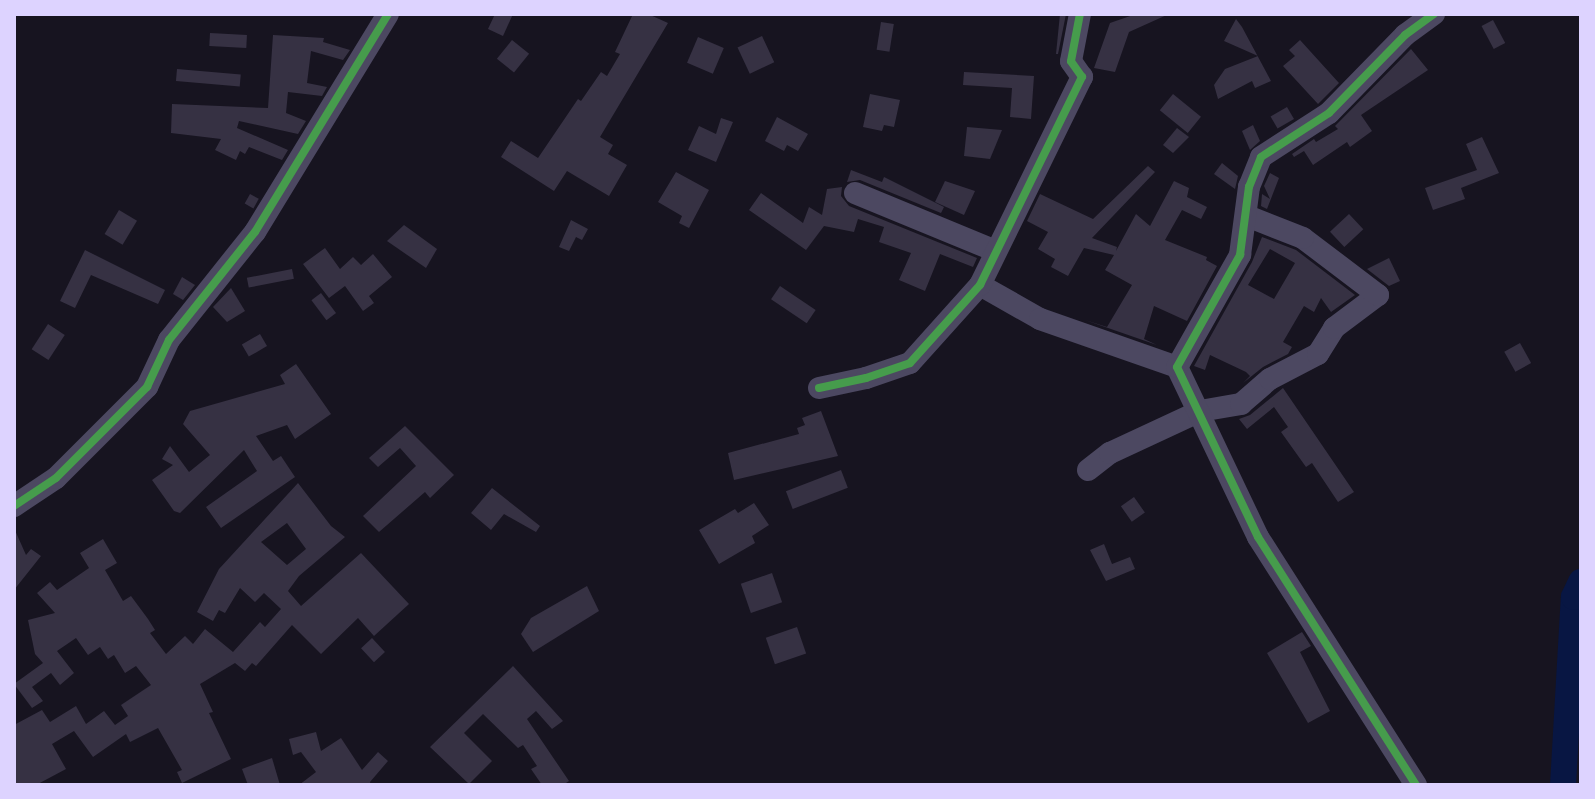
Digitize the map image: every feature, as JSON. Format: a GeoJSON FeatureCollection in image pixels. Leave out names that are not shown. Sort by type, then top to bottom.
{"type":"FeatureCollection","features":[{"type":"Feature","properties":{"kind":"street"},"geometry":{"type":"LineString","coordinates":[[14,506],[56,478],[147,387],[169,340],[255,232],[388,14]]}},
{"type":"Feature","properties":{"kind":"street"},"geometry":{"type":"LineString","coordinates":[[819,388],[866,378],[910,363],[980,285],[1082,77],[1071,61],[1080,14]]}},
{"type":"Feature","properties":{"kind":"street"},"geometry":{"type":"LineString","coordinates":[[1177,367],[1240,255],[1249,187],[1261,157],[1329,113],[1405,35],[1434,14]]}},
{"type":"Feature","properties":{"kind":"street"},"geometry":{"type":"LineString","coordinates":[[855,193],[996,251]]}},
{"type":"Feature","properties":{"kind":"street"},"geometry":{"type":"LineString","coordinates":[[1088,470],[1110,453],[1200,411],[1241,404],[1270,379],[1318,354],[1334,328],[1378,295],[1303,238],[1247,216]]}},
{"type":"Feature","properties":{"kind":"street"},"geometry":{"type":"LineString","coordinates":[[980,285],[1040,319],[1177,367],[1258,537],[1416,785]]}},
{"type":"Feature","properties":{"kind":"building"},"geometry":{"type":"Polygon","coordinates":[[[495,14],[513,14],[503,36],[488,29],[495,14]]]}},
{"type":"Feature","properties":{"kind":"building"},"geometry":{"type":"Polygon","coordinates":[[[633,14],[648,14],[668,23],[600,137],[613,145],[608,154],[627,165],[609,196],[567,171],[554,191],[501,157],[511,141],[538,158],[578,99],[581,101],[601,72],[607,76],[620,54],[615,52],[633,14]]]}},
{"type":"Feature","properties":{"kind":"building"},"geometry":{"type":"Polygon","coordinates":[[[1060,14],[1066,14],[1056,54],[1060,14]]]}},
{"type":"Feature","properties":{"kind":"building"},"geometry":{"type":"Polygon","coordinates":[[[1136,14],[1169,14],[1129,32],[1115,72],[1094,68],[1110,23],[1136,14]]]}},
{"type":"Feature","properties":{"kind":"building"},"geometry":{"type":"Polygon","coordinates":[[[1236,19],[1242,27],[1257,56],[1224,41],[1236,19]]]}},
{"type":"Feature","properties":{"kind":"building"},"geometry":{"type":"Polygon","coordinates":[[[1493,20],[1505,43],[1494,49],[1482,26],[1493,20]]]}},
{"type":"Feature","properties":{"kind":"building"},"geometry":{"type":"Polygon","coordinates":[[[881,22],[894,24],[889,52],[877,50],[881,22]]]}},
{"type":"Feature","properties":{"kind":"building"},"geometry":{"type":"Polygon","coordinates":[[[210,33],[247,35],[246,48],[209,46],[210,33]]]}},
{"type":"Feature","properties":{"kind":"building"},"geometry":{"type":"Polygon","coordinates":[[[273,35],[324,38],[323,42],[350,50],[343,60],[311,51],[307,83],[327,87],[322,96],[288,92],[286,113],[306,121],[298,134],[239,121],[237,128],[288,150],[282,160],[249,147],[245,154],[240,151],[236,160],[215,150],[221,139],[171,133],[172,104],[268,108],[273,35]]]}},
{"type":"Feature","properties":{"kind":"building"},"geometry":{"type":"Polygon","coordinates":[[[762,36],[774,62],[750,74],[738,47],[762,36]]]}},
{"type":"Feature","properties":{"kind":"building"},"geometry":{"type":"Polygon","coordinates":[[[698,37],[724,48],[713,74],[687,63],[698,37]]]}},
{"type":"Feature","properties":{"kind":"building"},"geometry":{"type":"Polygon","coordinates":[[[512,40],[529,54],[514,72],[497,59],[512,40]]]}},
{"type":"Feature","properties":{"kind":"building"},"geometry":{"type":"Polygon","coordinates":[[[1300,40],[1339,83],[1318,104],[1283,66],[1295,56],[1289,50],[1300,40]]]}},
{"type":"Feature","properties":{"kind":"building"},"geometry":{"type":"Polygon","coordinates":[[[1411,49],[1428,70],[1361,115],[1372,131],[1350,147],[1347,142],[1313,165],[1304,151],[1294,157],[1292,154],[1314,139],[1316,142],[1338,129],[1335,126],[1411,49]]]}},
{"type":"Feature","properties":{"kind":"building"},"geometry":{"type":"Polygon","coordinates":[[[1258,56],[1271,81],[1255,88],[1252,81],[1218,99],[1214,85],[1225,69],[1258,56]]]}},
{"type":"Feature","properties":{"kind":"building"},"geometry":{"type":"Polygon","coordinates":[[[177,69],[241,75],[240,87],[176,81],[177,69]]]}},
{"type":"Feature","properties":{"kind":"building"},"geometry":{"type":"Polygon","coordinates":[[[964,72],[1034,76],[1031,119],[1010,117],[1012,88],[963,85],[964,72]]]}},
{"type":"Feature","properties":{"kind":"building"},"geometry":{"type":"Polygon","coordinates":[[[870,94],[900,100],[894,127],[884,125],[882,131],[863,127],[870,94]]]}},
{"type":"Feature","properties":{"kind":"building"},"geometry":{"type":"Polygon","coordinates":[[[1173,94],[1201,117],[1188,133],[1160,110],[1173,94]]]}},
{"type":"Feature","properties":{"kind":"building"},"geometry":{"type":"Polygon","coordinates":[[[1287,107],[1294,119],[1278,129],[1271,116],[1287,107]]]}},
{"type":"Feature","properties":{"kind":"building"},"geometry":{"type":"Polygon","coordinates":[[[777,117],[808,134],[798,151],[787,145],[784,151],[765,141],[777,117]]]}},
{"type":"Feature","properties":{"kind":"building"},"geometry":{"type":"Polygon","coordinates":[[[721,118],[733,122],[716,162],[688,150],[699,126],[716,134],[721,118]]]}},
{"type":"Feature","properties":{"kind":"building"},"geometry":{"type":"Polygon","coordinates":[[[1253,125],[1260,141],[1250,150],[1242,131],[1253,125]]]}},
{"type":"Feature","properties":{"kind":"building"},"geometry":{"type":"Polygon","coordinates":[[[967,127],[1002,130],[990,159],[964,156],[967,127]]]}},
{"type":"Feature","properties":{"kind":"building"},"geometry":{"type":"Polygon","coordinates":[[[1177,128],[1189,137],[1173,153],[1163,145],[1177,128]]]}},
{"type":"Feature","properties":{"kind":"building"},"geometry":{"type":"Polygon","coordinates":[[[1482,137],[1499,173],[1461,188],[1465,199],[1433,210],[1425,188],[1477,170],[1466,144],[1482,137]]]}},
{"type":"Feature","properties":{"kind":"building"},"geometry":{"type":"Polygon","coordinates":[[[1222,163],[1238,176],[1235,189],[1214,174],[1222,163]]]}},
{"type":"Feature","properties":{"kind":"building"},"geometry":{"type":"Polygon","coordinates":[[[1148,166],[1155,172],[1092,238],[1117,247],[1116,251],[1136,214],[1150,226],[1174,181],[1189,188],[1187,197],[1207,207],[1201,219],[1182,210],[1165,240],[1207,257],[1206,260],[1217,266],[1187,321],[1154,306],[1144,339],[1157,345],[1085,320],[1107,327],[1132,285],[1105,270],[1114,255],[1084,248],[1068,276],[1051,267],[1055,259],[1038,249],[1048,232],[1027,221],[1040,194],[1093,219],[1148,166]]]}},
{"type":"Feature","properties":{"kind":"building"},"geometry":{"type":"Polygon","coordinates":[[[851,170],[882,182],[884,177],[944,207],[941,213],[860,180],[847,182],[851,170]]]}},
{"type":"Feature","properties":{"kind":"building"},"geometry":{"type":"Polygon","coordinates":[[[676,172],[709,190],[689,228],[679,223],[682,216],[658,202],[676,172]]]}},
{"type":"Feature","properties":{"kind":"building"},"geometry":{"type":"Polygon","coordinates":[[[1270,173],[1279,178],[1267,209],[1261,206],[1262,194],[1270,199],[1264,186],[1270,173]]]}},
{"type":"Feature","properties":{"kind":"building"},"geometry":{"type":"Polygon","coordinates":[[[945,181],[975,191],[964,215],[935,202],[945,181]]]}},
{"type":"Feature","properties":{"kind":"building"},"geometry":{"type":"Polygon","coordinates":[[[842,187],[841,196],[849,206],[977,258],[973,267],[940,254],[925,291],[899,280],[911,253],[879,242],[884,227],[858,219],[854,232],[824,226],[806,250],[749,210],[761,193],[803,223],[809,207],[822,215],[827,189],[842,187]]]}},
{"type":"Feature","properties":{"kind":"building"},"geometry":{"type":"Polygon","coordinates":[[[250,194],[259,199],[253,208],[245,204],[250,194]]]}},
{"type":"Feature","properties":{"kind":"building"},"geometry":{"type":"Polygon","coordinates":[[[119,210],[137,221],[123,245],[105,234],[119,210]]]}},
{"type":"Feature","properties":{"kind":"building"},"geometry":{"type":"Polygon","coordinates":[[[1349,214],[1363,229],[1344,247],[1330,232],[1349,214]]]}},
{"type":"Feature","properties":{"kind":"building"},"geometry":{"type":"Polygon","coordinates":[[[571,220],[588,229],[582,240],[576,237],[569,251],[559,247],[571,220]]]}},
{"type":"Feature","properties":{"kind":"building"},"geometry":{"type":"Polygon","coordinates":[[[404,225],[437,249],[426,268],[387,241],[404,225]]]}},
{"type":"Feature","properties":{"kind":"building"},"geometry":{"type":"Polygon","coordinates":[[[1262,237],[1296,250],[1355,295],[1331,312],[1321,298],[1314,312],[1304,306],[1283,342],[1292,347],[1288,354],[1263,367],[1243,383],[1250,376],[1246,372],[1210,355],[1205,370],[1194,366],[1252,262],[1262,237]],[[1270,249],[1248,285],[1274,299],[1295,263],[1270,249]]]}},
{"type":"Feature","properties":{"kind":"building"},"geometry":{"type":"Polygon","coordinates":[[[325,248],[340,269],[353,257],[361,265],[373,254],[392,277],[369,296],[374,303],[363,311],[345,286],[329,298],[303,264],[325,248]]]}},
{"type":"Feature","properties":{"kind":"building"},"geometry":{"type":"Polygon","coordinates":[[[85,250],[165,290],[158,304],[91,275],[75,308],[60,301],[85,250]]]}},
{"type":"Feature","properties":{"kind":"building"},"geometry":{"type":"Polygon","coordinates":[[[1389,258],[1400,281],[1389,286],[1367,269],[1389,258]]]}},
{"type":"Feature","properties":{"kind":"building"},"geometry":{"type":"Polygon","coordinates":[[[292,269],[294,279],[249,288],[247,278],[292,269]]]}},
{"type":"Feature","properties":{"kind":"building"},"geometry":{"type":"Polygon","coordinates":[[[182,277],[195,285],[183,300],[173,294],[182,277]]]}},
{"type":"Feature","properties":{"kind":"building"},"geometry":{"type":"Polygon","coordinates":[[[780,286],[816,310],[807,323],[771,299],[780,286]]]}},
{"type":"Feature","properties":{"kind":"building"},"geometry":{"type":"Polygon","coordinates":[[[231,288],[245,311],[227,322],[213,307],[231,288]]]}},
{"type":"Feature","properties":{"kind":"building"},"geometry":{"type":"Polygon","coordinates":[[[321,293],[336,313],[326,320],[311,300],[321,293]]]}},
{"type":"Feature","properties":{"kind":"building"},"geometry":{"type":"Polygon","coordinates":[[[48,324],[65,335],[48,360],[32,349],[48,324]]]}},
{"type":"Feature","properties":{"kind":"building"},"geometry":{"type":"Polygon","coordinates":[[[260,334],[267,346],[249,357],[242,344],[260,334]]]}},
{"type":"Feature","properties":{"kind":"building"},"geometry":{"type":"Polygon","coordinates":[[[1520,343],[1531,363],[1515,372],[1504,352],[1520,343]]]}},
{"type":"Feature","properties":{"kind":"building"},"geometry":{"type":"Polygon","coordinates":[[[296,364],[331,414],[295,439],[287,425],[256,436],[273,461],[281,456],[295,477],[221,528],[206,507],[257,471],[244,450],[180,513],[174,511],[152,480],[173,465],[162,459],[170,446],[189,472],[210,455],[183,424],[190,411],[285,384],[280,375],[296,364]]]}},
{"type":"Feature","properties":{"kind":"building"},"geometry":{"type":"Polygon","coordinates":[[[1283,388],[1354,492],[1338,502],[1312,463],[1306,467],[1281,432],[1288,427],[1274,407],[1247,429],[1239,419],[1250,415],[1283,388]]]}},
{"type":"Feature","properties":{"kind":"building"},"geometry":{"type":"Polygon","coordinates":[[[821,411],[838,456],[734,480],[728,453],[799,434],[797,428],[805,425],[802,418],[821,411]]]}},
{"type":"Feature","properties":{"kind":"building"},"geometry":{"type":"Polygon","coordinates":[[[405,426],[454,475],[430,498],[425,492],[379,532],[363,516],[416,466],[400,448],[378,467],[369,458],[405,426]]]}},
{"type":"Feature","properties":{"kind":"building"},"geometry":{"type":"Polygon","coordinates":[[[841,470],[848,488],[793,509],[786,491],[841,470]]]}},
{"type":"Feature","properties":{"kind":"building"},"geometry":{"type":"Polygon","coordinates":[[[298,483],[331,526],[345,537],[299,576],[288,591],[301,606],[361,553],[409,604],[374,636],[358,618],[321,654],[292,625],[256,666],[252,663],[245,671],[235,663],[200,684],[213,712],[209,713],[231,759],[182,783],[177,772],[182,770],[158,728],[130,742],[126,734],[93,757],[74,731],[52,744],[66,769],[36,785],[14,785],[14,725],[42,710],[50,722],[76,706],[86,724],[104,711],[115,725],[128,716],[121,705],[151,685],[136,666],[125,673],[114,655],[108,659],[100,647],[88,655],[76,638],[57,651],[74,673],[60,685],[51,673],[32,687],[43,701],[32,708],[14,684],[43,663],[35,654],[28,620],[55,613],[37,593],[50,582],[57,590],[89,568],[80,553],[103,539],[117,563],[105,570],[123,601],[131,596],[148,619],[155,630],[150,633],[166,654],[185,636],[193,644],[205,629],[233,652],[260,622],[265,627],[281,609],[264,593],[255,602],[240,588],[225,613],[219,610],[213,621],[197,612],[219,569],[298,483]],[[287,523],[261,542],[287,565],[306,549],[287,523]]]}},
{"type":"Feature","properties":{"kind":"building"},"geometry":{"type":"Polygon","coordinates":[[[492,488],[540,526],[536,532],[504,514],[491,530],[471,513],[492,488]]]}},
{"type":"Feature","properties":{"kind":"building"},"geometry":{"type":"Polygon","coordinates":[[[1134,497],[1145,513],[1132,522],[1121,506],[1134,497]]]}},
{"type":"Feature","properties":{"kind":"building"},"geometry":{"type":"Polygon","coordinates":[[[754,503],[769,525],[752,536],[755,543],[719,564],[699,530],[735,509],[738,513],[754,503]]]}},
{"type":"Feature","properties":{"kind":"building"},"geometry":{"type":"Polygon","coordinates":[[[14,528],[26,555],[31,549],[41,556],[14,590],[14,528]]]}},
{"type":"Feature","properties":{"kind":"building"},"geometry":{"type":"Polygon","coordinates":[[[1104,544],[1112,564],[1130,557],[1135,569],[1106,581],[1090,550],[1104,544]]]}},
{"type":"Feature","properties":{"kind":"building"},"geometry":{"type":"Polygon","coordinates":[[[772,573],[782,602],[751,613],[741,584],[772,573]]]}},
{"type":"Feature","properties":{"kind":"building"},"geometry":{"type":"Polygon","coordinates":[[[587,586],[599,611],[533,652],[521,634],[531,618],[587,586]]]}},
{"type":"Feature","properties":{"kind":"building"},"geometry":{"type":"Polygon","coordinates":[[[797,627],[806,653],[775,664],[766,638],[797,627]]]}},
{"type":"Feature","properties":{"kind":"building"},"geometry":{"type":"Polygon","coordinates":[[[1302,632],[1311,646],[1300,652],[1330,711],[1308,723],[1267,653],[1302,632]]]}},
{"type":"Feature","properties":{"kind":"building"},"geometry":{"type":"Polygon","coordinates":[[[372,638],[385,652],[374,662],[361,648],[372,638]]]}},
{"type":"Feature","properties":{"kind":"building"},"geometry":{"type":"Polygon","coordinates":[[[513,666],[563,721],[552,729],[536,711],[527,719],[569,781],[563,785],[542,785],[531,769],[537,766],[523,745],[518,748],[483,714],[464,733],[492,761],[469,784],[430,747],[513,666]]]}},
{"type":"Feature","properties":{"kind":"building"},"geometry":{"type":"Polygon","coordinates":[[[316,732],[321,751],[341,738],[362,770],[378,752],[388,761],[370,782],[371,785],[299,785],[316,772],[301,752],[293,755],[289,739],[316,732]]]}},
{"type":"Feature","properties":{"kind":"building"},"geometry":{"type":"Polygon","coordinates":[[[272,758],[280,785],[248,785],[242,769],[272,758]]]}},
{"type":"Feature","properties":{"kind":"waterway"},"geometry":{"type":"LineString","coordinates":[[1563,785],[1574,597],[1581,582]]}},
{"type":"Feature","properties":{"kind":"cycle path"},"geometry":{"type":"LineString","coordinates":[[14,506],[56,478],[147,387],[169,340],[255,232],[388,14]]}},
{"type":"Feature","properties":{"kind":"cycle path"},"geometry":{"type":"LineString","coordinates":[[819,388],[866,378],[910,363],[980,285],[1082,77],[1071,61],[1080,14]]}},
{"type":"Feature","properties":{"kind":"cycle path"},"geometry":{"type":"LineString","coordinates":[[1416,785],[1258,537],[1177,367],[1240,255],[1249,187],[1261,157],[1329,113],[1405,35],[1434,14]]}}]}
